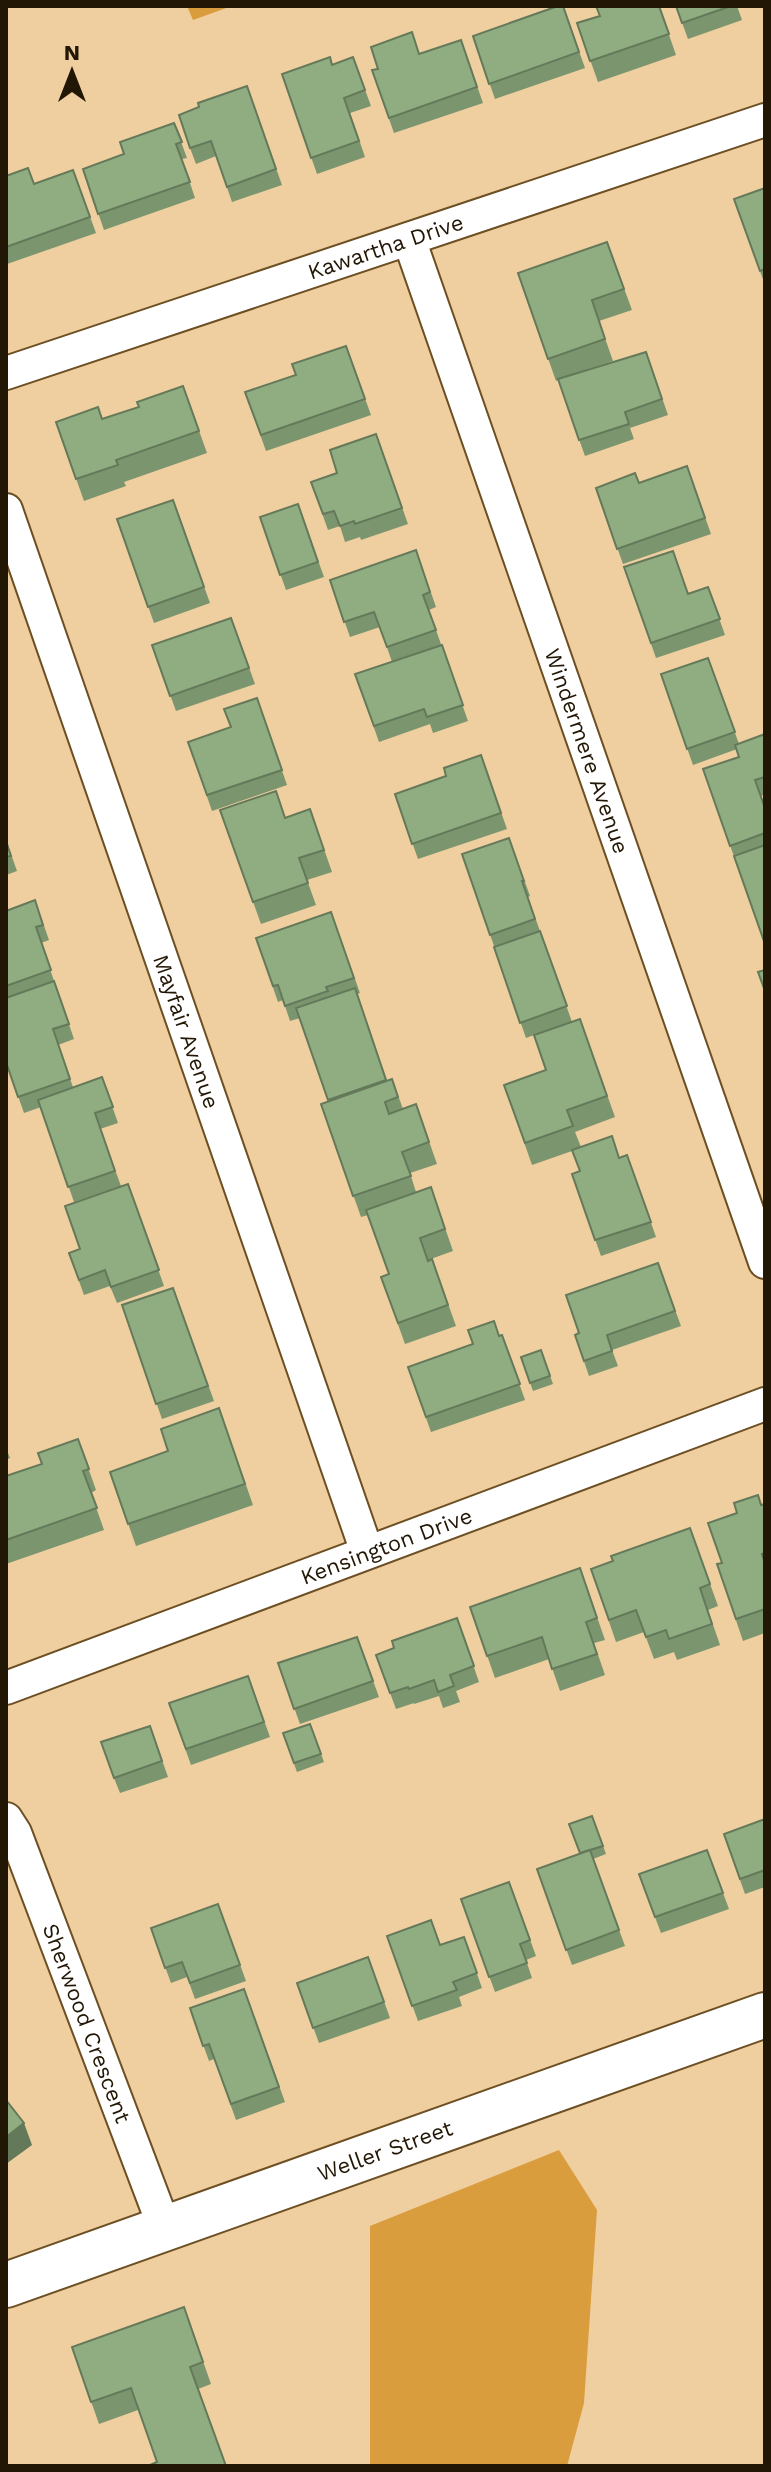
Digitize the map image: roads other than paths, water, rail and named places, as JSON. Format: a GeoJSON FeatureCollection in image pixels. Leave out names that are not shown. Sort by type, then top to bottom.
{"type":"FeatureCollection","features":[{"type":"Feature","properties":{"kind":"street","name":"Kawartha Drive"},"geometry":{"type":"LineString","coordinates":[[6,373],[765,120]]}},
{"type":"Feature","properties":{"kind":"street","name":"Windermere Avenue"},"geometry":{"type":"LineString","coordinates":[[409,239],[765,1262]]}},
{"type":"Feature","properties":{"kind":"street","name":"Mayfair Avenue"},"geometry":{"type":"LineString","coordinates":[[6,510],[367,1552]]}},
{"type":"Feature","properties":{"kind":"street","name":"Kensington Drive"},"geometry":{"type":"LineString","coordinates":[[6,1688],[765,1404]]}},
{"type":"Feature","properties":{"kind":"street","name":"Sherwood Crescent"},"geometry":{"type":"LineString","coordinates":[[6,1819],[15,1833],[165,2229]]}},
{"type":"Feature","properties":{"kind":"street","name":"Weller Street"},"geometry":{"type":"LineString","coordinates":[[6,2285],[765,2015]]}}]}
